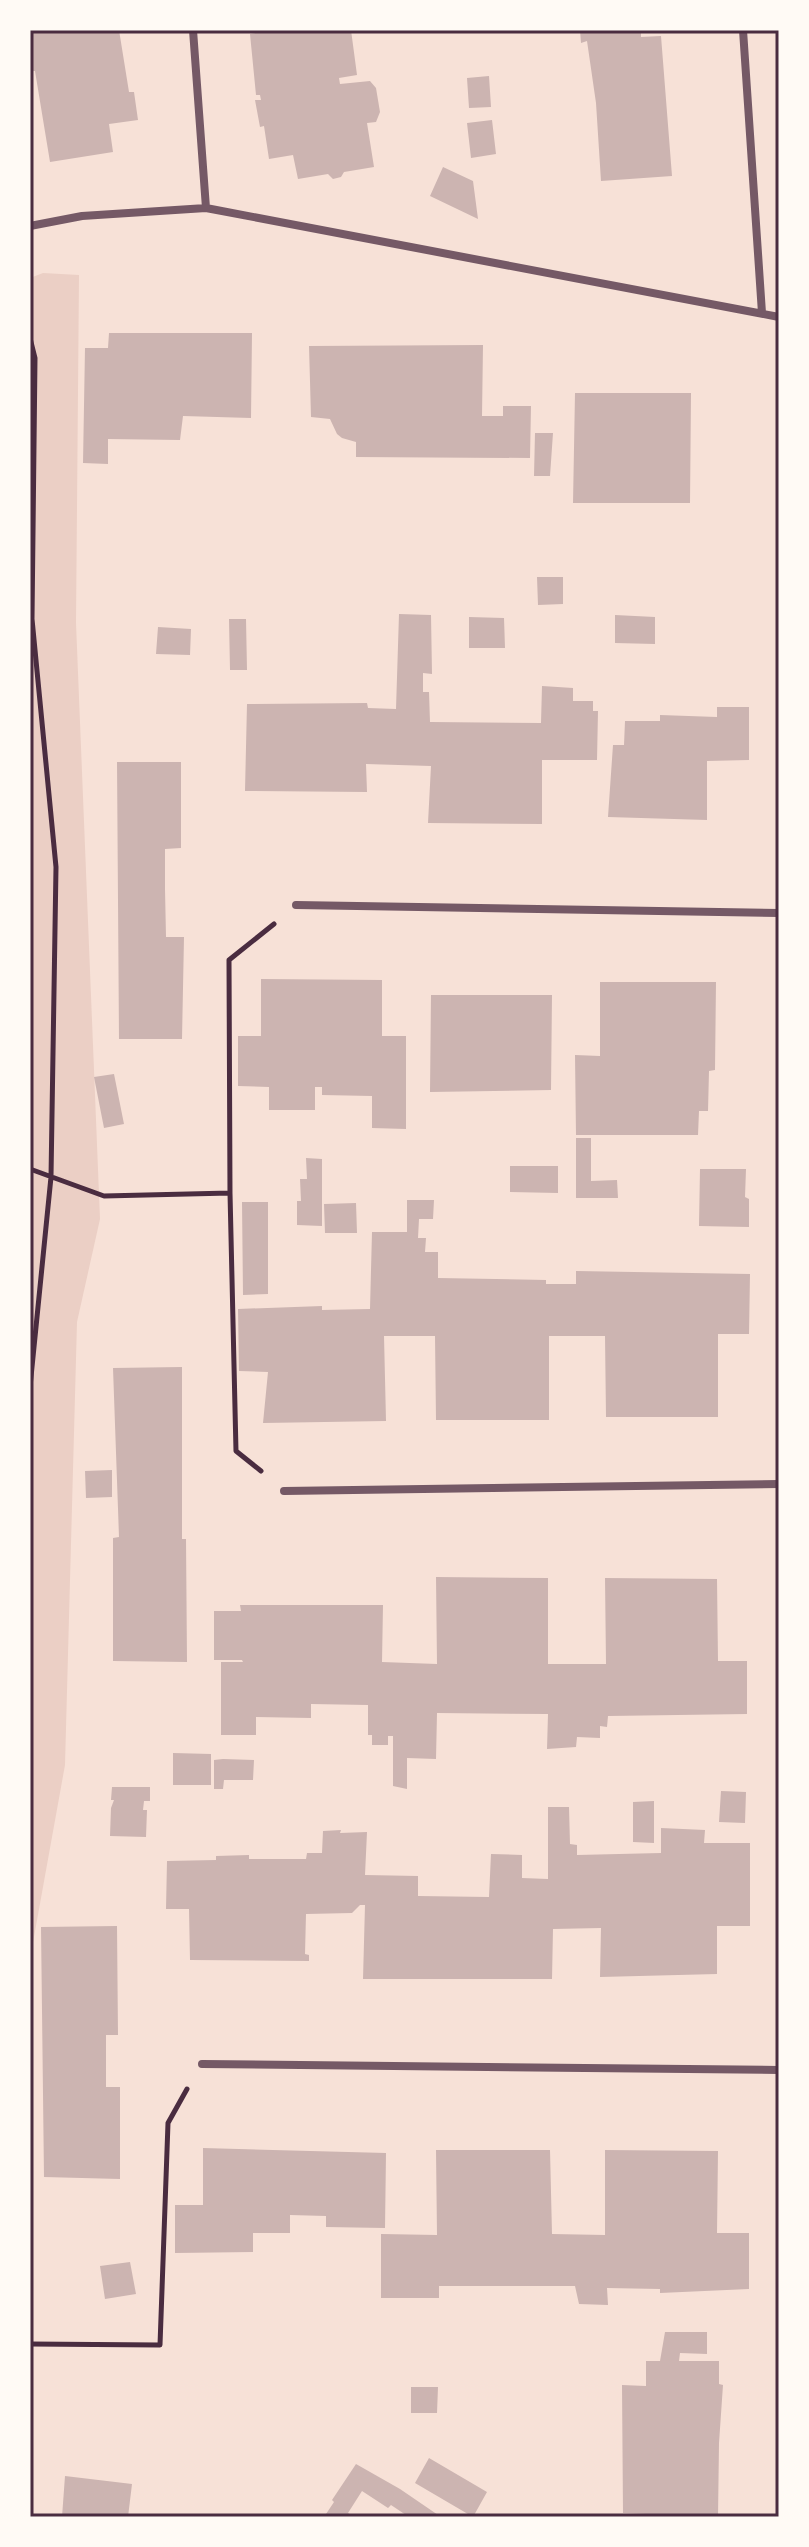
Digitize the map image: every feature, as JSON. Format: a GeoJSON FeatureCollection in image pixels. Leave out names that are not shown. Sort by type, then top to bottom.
{"type":"FeatureCollection","features":[{"type":"Feature","properties":{"kind":"street"},"geometry":{"type":"LineString","coordinates":[[193,30],[206,208]]}},
{"type":"Feature","properties":{"kind":"street"},"geometry":{"type":"LineString","coordinates":[[743,30],[762,313]]}},
{"type":"Feature","properties":{"kind":"street"},"geometry":{"type":"LineString","coordinates":[[30,226],[82,216],[206,208],[779,317]]}},
{"type":"Feature","properties":{"kind":"street"},"geometry":{"type":"LineString","coordinates":[[296,905],[779,913]]}},
{"type":"Feature","properties":{"kind":"street"},"geometry":{"type":"LineString","coordinates":[[284,1491],[779,1484]]}},
{"type":"Feature","properties":{"kind":"street"},"geometry":{"type":"LineString","coordinates":[[202,2064],[779,2070]]}},
{"type":"Feature","properties":{"kind":"path"},"geometry":{"type":"LineString","coordinates":[[30,338],[35,358],[32,619],[56,867],[51,1177],[30,1387]]}},
{"type":"Feature","properties":{"kind":"path"},"geometry":{"type":"LineString","coordinates":[[284,1491],[236,1451],[229,960],[296,905]]}},
{"type":"Feature","properties":{"kind":"path"},"geometry":{"type":"LineString","coordinates":[[30,1169],[104,1196],[230,1193]]}},
{"type":"Feature","properties":{"kind":"path"},"geometry":{"type":"LineString","coordinates":[[30,2344],[160,2345],[168,2123],[202,2064]]}},
{"type":"Feature","properties":{"kind":"shaded area"},"geometry":{"type":"Polygon","coordinates":[[[43,273],[79,275],[76,623],[100,1219],[77,1322],[65,1765],[30,1959],[30,278],[43,273]]]}},
{"type":"Feature","properties":{"kind":"building"},"geometry":{"type":"Polygon","coordinates":[[[30,30],[119,30],[129,92],[134,92],[138,120],[109,124],[113,152],[50,162],[35,71],[30,71],[30,30]]]}},
{"type":"Feature","properties":{"kind":"building"},"geometry":{"type":"Polygon","coordinates":[[[272,30],[351,30],[357,75],[339,78],[340,84],[370,81],[376,88],[380,112],[376,122],[367,123],[374,167],[344,172],[341,177],[333,179],[328,174],[298,179],[293,155],[269,159],[264,126],[260,127],[255,100],[261,100],[260,95],[256,95],[250,34],[272,30]]]}},
{"type":"Feature","properties":{"kind":"building"},"geometry":{"type":"Polygon","coordinates":[[[580,30],[641,30],[641,37],[661,36],[672,176],[601,181],[596,103],[587,41],[581,43],[580,30]]]}},
{"type":"Feature","properties":{"kind":"building"},"geometry":{"type":"Polygon","coordinates":[[[489,76],[491,107],[469,108],[467,78],[489,76]]]}},
{"type":"Feature","properties":{"kind":"building"},"geometry":{"type":"Polygon","coordinates":[[[492,120],[496,154],[471,158],[467,123],[492,120]]]}},
{"type":"Feature","properties":{"kind":"building"},"geometry":{"type":"Polygon","coordinates":[[[443,167],[473,181],[478,219],[430,196],[443,167]]]}},
{"type":"Feature","properties":{"kind":"building"},"geometry":{"type":"Polygon","coordinates":[[[109,333],[252,333],[251,418],[183,416],[180,440],[108,439],[108,464],[83,463],[85,348],[108,348],[109,333]]]}},
{"type":"Feature","properties":{"kind":"building"},"geometry":{"type":"Polygon","coordinates":[[[483,345],[482,416],[503,416],[503,406],[531,406],[530,458],[356,457],[356,442],[337,434],[330,419],[311,417],[309,346],[483,345]]]}},
{"type":"Feature","properties":{"kind":"building"},"geometry":{"type":"Polygon","coordinates":[[[575,393],[691,393],[690,503],[573,503],[575,393]]]}},
{"type":"Feature","properties":{"kind":"building"},"geometry":{"type":"Polygon","coordinates":[[[535,433],[553,433],[550,476],[534,476],[535,433]]]}},
{"type":"Feature","properties":{"kind":"building"},"geometry":{"type":"Polygon","coordinates":[[[537,577],[563,577],[563,604],[538,605],[537,577]]]}},
{"type":"Feature","properties":{"kind":"building"},"geometry":{"type":"Polygon","coordinates":[[[399,614],[431,615],[432,674],[423,673],[423,692],[429,692],[430,722],[541,723],[542,686],[573,688],[573,701],[593,701],[593,711],[598,711],[597,760],[542,760],[542,824],[428,823],[431,766],[366,764],[367,792],[245,791],[247,704],[367,703],[368,708],[396,709],[399,614]]]}},
{"type":"Feature","properties":{"kind":"building"},"geometry":{"type":"Polygon","coordinates":[[[615,615],[655,617],[655,644],[615,643],[615,615]]]}},
{"type":"Feature","properties":{"kind":"building"},"geometry":{"type":"Polygon","coordinates":[[[469,617],[504,618],[505,648],[469,648],[469,617]]]}},
{"type":"Feature","properties":{"kind":"building"},"geometry":{"type":"Polygon","coordinates":[[[229,619],[246,619],[247,670],[230,670],[229,619]]]}},
{"type":"Feature","properties":{"kind":"building"},"geometry":{"type":"Polygon","coordinates":[[[158,627],[191,629],[190,655],[156,654],[158,627]]]}},
{"type":"Feature","properties":{"kind":"building"},"geometry":{"type":"Polygon","coordinates":[[[717,707],[749,707],[749,760],[707,761],[707,820],[608,817],[613,745],[624,745],[625,721],[660,721],[660,715],[717,717],[717,707]]]}},
{"type":"Feature","properties":{"kind":"building"},"geometry":{"type":"Polygon","coordinates":[[[117,762],[181,762],[181,848],[165,849],[165,889],[166,937],[184,937],[182,1039],[119,1039],[117,762]]]}},
{"type":"Feature","properties":{"kind":"building"},"geometry":{"type":"Polygon","coordinates":[[[261,979],[382,980],[382,1036],[406,1036],[406,1129],[372,1128],[372,1096],[322,1095],[322,1087],[315,1087],[315,1110],[269,1110],[269,1087],[238,1086],[238,1036],[261,1036],[261,979]]]}},
{"type":"Feature","properties":{"kind":"building"},"geometry":{"type":"Polygon","coordinates":[[[600,982],[716,982],[715,1070],[709,1071],[708,1111],[699,1111],[698,1135],[576,1135],[575,1055],[600,1056],[600,982]]]}},
{"type":"Feature","properties":{"kind":"building"},"geometry":{"type":"Polygon","coordinates":[[[431,995],[552,995],[551,1090],[430,1092],[431,995]]]}},
{"type":"Feature","properties":{"kind":"building"},"geometry":{"type":"Polygon","coordinates":[[[114,1074],[124,1124],[104,1128],[94,1077],[114,1074]]]}},
{"type":"Feature","properties":{"kind":"building"},"geometry":{"type":"Polygon","coordinates":[[[576,1138],[591,1138],[591,1181],[617,1180],[618,1198],[576,1198],[576,1138]]]}},
{"type":"Feature","properties":{"kind":"building"},"geometry":{"type":"Polygon","coordinates":[[[306,1158],[322,1159],[322,1226],[297,1225],[297,1201],[301,1201],[300,1179],[307,1179],[306,1158]]]}},
{"type":"Feature","properties":{"kind":"building"},"geometry":{"type":"Polygon","coordinates":[[[510,1166],[558,1166],[558,1193],[510,1192],[510,1166]]]}},
{"type":"Feature","properties":{"kind":"building"},"geometry":{"type":"Polygon","coordinates":[[[700,1169],[746,1169],[745,1197],[749,1199],[749,1227],[699,1226],[700,1169]]]}},
{"type":"Feature","properties":{"kind":"building"},"geometry":{"type":"Polygon","coordinates":[[[407,1200],[434,1200],[433,1219],[419,1219],[418,1238],[426,1238],[425,1252],[438,1252],[438,1278],[546,1280],[546,1284],[576,1284],[576,1271],[750,1274],[749,1334],[718,1334],[718,1417],[606,1417],[605,1336],[549,1336],[549,1420],[436,1420],[435,1336],[384,1336],[386,1421],[263,1423],[268,1372],[239,1371],[238,1309],[322,1306],[322,1310],[370,1309],[372,1232],[407,1232],[407,1200]]]}},
{"type":"Feature","properties":{"kind":"building"},"geometry":{"type":"Polygon","coordinates":[[[242,1202],[268,1202],[268,1294],[243,1295],[242,1202]]]}},
{"type":"Feature","properties":{"kind":"building"},"geometry":{"type":"Polygon","coordinates":[[[356,1203],[357,1233],[325,1233],[324,1204],[356,1203]]]}},
{"type":"Feature","properties":{"kind":"building"},"geometry":{"type":"Polygon","coordinates":[[[182,1367],[182,1539],[186,1539],[187,1662],[113,1661],[113,1538],[119,1537],[113,1368],[182,1367]]]}},
{"type":"Feature","properties":{"kind":"building"},"geometry":{"type":"Polygon","coordinates":[[[112,1470],[112,1497],[86,1498],[85,1471],[112,1470]]]}},
{"type":"Feature","properties":{"kind":"building"},"geometry":{"type":"Polygon","coordinates":[[[436,1577],[548,1578],[548,1664],[606,1664],[605,1578],[717,1579],[718,1661],[747,1661],[747,1714],[608,1716],[607,1727],[600,1726],[600,1738],[577,1737],[576,1747],[547,1749],[548,1714],[437,1713],[436,1759],[407,1758],[407,1789],[393,1786],[393,1736],[388,1736],[388,1745],[372,1745],[372,1735],[368,1735],[368,1705],[311,1704],[311,1718],[256,1717],[256,1735],[221,1735],[221,1662],[243,1662],[214,1660],[214,1611],[241,1611],[240,1605],[383,1605],[382,1662],[437,1664],[436,1577]]]}},
{"type":"Feature","properties":{"kind":"building"},"geometry":{"type":"Polygon","coordinates":[[[173,1753],[211,1754],[211,1785],[173,1785],[173,1753]]]}},
{"type":"Feature","properties":{"kind":"building"},"geometry":{"type":"Polygon","coordinates":[[[214,1760],[254,1760],[253,1780],[224,1780],[223,1789],[214,1789],[214,1760]]]}},
{"type":"Feature","properties":{"kind":"building"},"geometry":{"type":"Polygon","coordinates":[[[112,1787],[150,1787],[150,1801],[144,1801],[143,1810],[147,1810],[146,1837],[110,1836],[114,1800],[111,1800],[112,1787]]]}},
{"type":"Feature","properties":{"kind":"building"},"geometry":{"type":"Polygon","coordinates":[[[721,1791],[746,1792],[745,1823],[719,1822],[721,1791]]]}},
{"type":"Feature","properties":{"kind":"building"},"geometry":{"type":"Polygon","coordinates":[[[654,1801],[654,1843],[633,1842],[633,1802],[654,1801]]]}},
{"type":"Feature","properties":{"kind":"building"},"geometry":{"type":"Polygon","coordinates":[[[548,1807],[569,1807],[570,1844],[577,1845],[577,1855],[661,1853],[661,1828],[705,1830],[704,1843],[750,1843],[750,1926],[717,1926],[717,1974],[600,1977],[601,1928],[553,1929],[552,1979],[363,1979],[365,1905],[360,1905],[352,1913],[306,1914],[305,1954],[309,1955],[309,1961],[190,1960],[189,1909],[166,1909],[167,1861],[216,1860],[216,1856],[249,1855],[249,1859],[306,1859],[307,1853],[322,1853],[323,1831],[341,1830],[340,1833],[367,1832],[365,1875],[418,1876],[418,1896],[489,1897],[491,1854],[522,1855],[522,1878],[548,1879],[548,1807]]]}},
{"type":"Feature","properties":{"kind":"building"},"geometry":{"type":"Polygon","coordinates":[[[117,1926],[118,2035],[106,2035],[106,2087],[120,2087],[120,2179],[44,2177],[41,1927],[117,1926]]]}},
{"type":"Feature","properties":{"kind":"building"},"geometry":{"type":"Polygon","coordinates":[[[203,2148],[386,2153],[385,2228],[326,2227],[326,2216],[290,2215],[290,2233],[253,2233],[253,2252],[175,2253],[175,2205],[203,2205],[203,2148]]]}},
{"type":"Feature","properties":{"kind":"building"},"geometry":{"type":"Polygon","coordinates":[[[436,2150],[550,2150],[552,2234],[605,2235],[605,2150],[718,2151],[717,2233],[749,2233],[749,2289],[660,2293],[660,2289],[607,2288],[608,2305],[579,2304],[575,2286],[439,2286],[439,2298],[381,2298],[381,2234],[437,2235],[436,2150]]]}},
{"type":"Feature","properties":{"kind":"building"},"geometry":{"type":"Polygon","coordinates":[[[130,2262],[136,2294],[105,2299],[100,2266],[130,2262]]]}},
{"type":"Feature","properties":{"kind":"building"},"geometry":{"type":"Polygon","coordinates":[[[665,2332],[707,2332],[707,2354],[680,2353],[679,2361],[719,2361],[719,2384],[723,2385],[718,2517],[646,2517],[646,2514],[623,2513],[622,2385],[646,2386],[646,2361],[660,2361],[665,2332]]]}},
{"type":"Feature","properties":{"kind":"building"},"geometry":{"type":"Polygon","coordinates":[[[411,2387],[438,2387],[437,2413],[411,2413],[411,2387]]]}},
{"type":"Feature","properties":{"kind":"building"},"geometry":{"type":"Polygon","coordinates":[[[429,2458],[487,2492],[473,2517],[415,2483],[429,2458]]]}},
{"type":"Feature","properties":{"kind":"building"},"geometry":{"type":"Polygon","coordinates":[[[356,2464],[441,2517],[409,2517],[362,2491],[348,2513],[354,2517],[324,2517],[356,2464]]]}},
{"type":"Feature","properties":{"kind":"building"},"geometry":{"type":"Polygon","coordinates":[[[65,2476],[132,2484],[128,2517],[62,2517],[65,2476]]]}}]}
